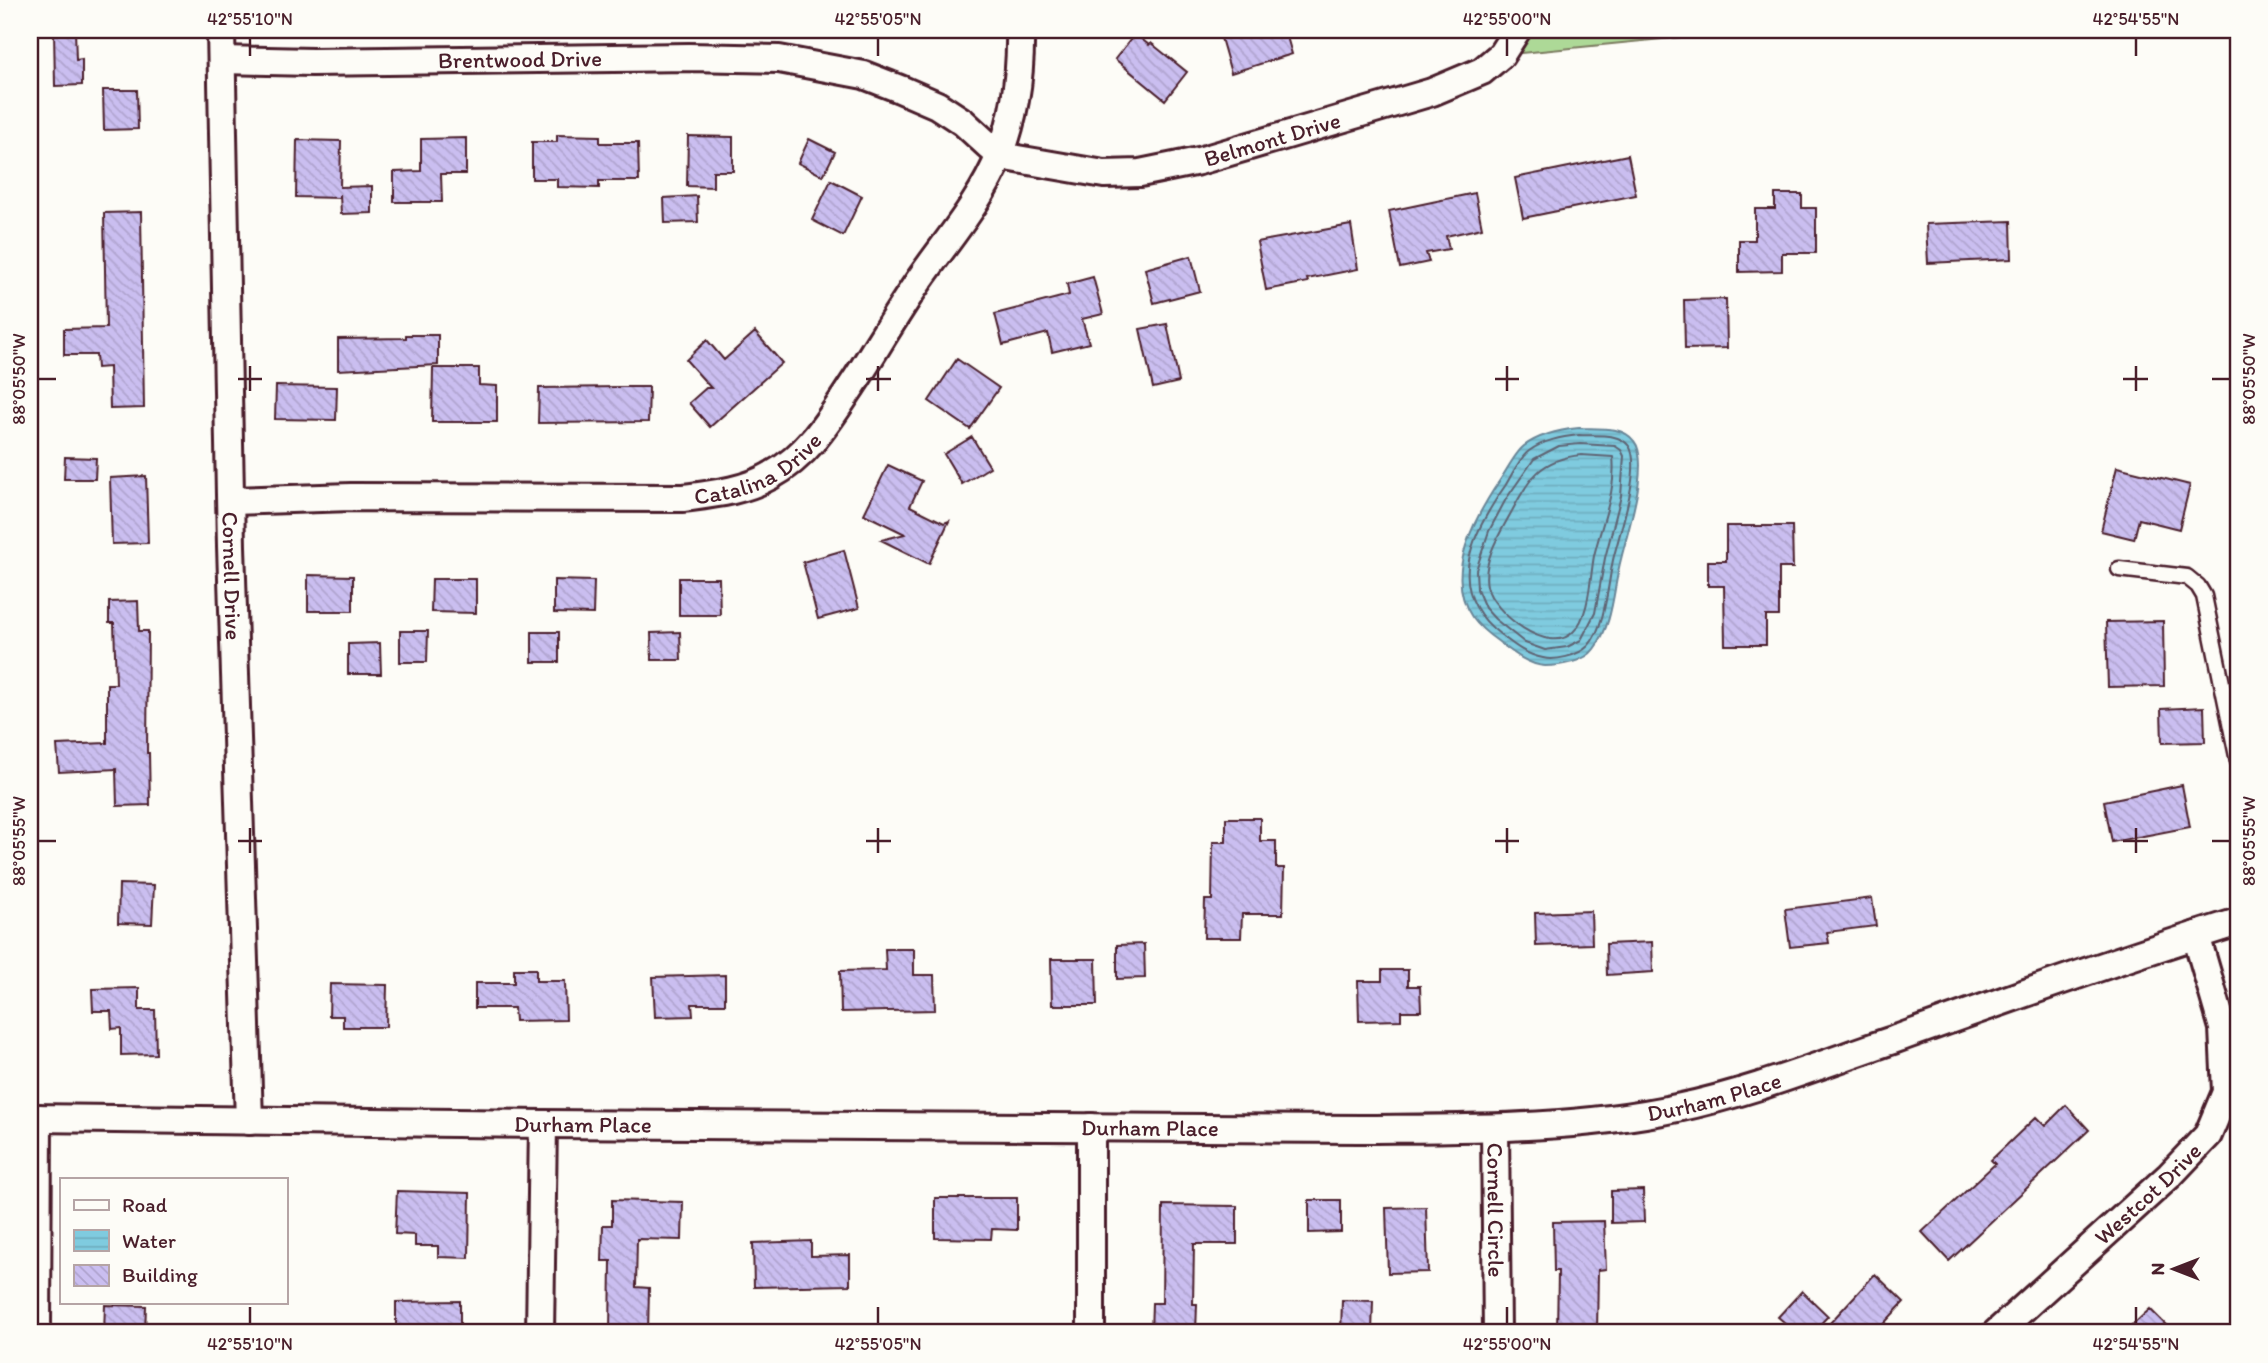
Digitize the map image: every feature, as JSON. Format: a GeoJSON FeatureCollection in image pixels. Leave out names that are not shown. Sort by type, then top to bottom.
{"type":"FeatureCollection","features":[{"type":"Feature","properties":{"kind":"street","name":"Cornell Drive"},"geometry":{"type":"LineString","coordinates":[[222,30],[231,500],[249,1121]]}},
{"type":"Feature","properties":{"kind":"street","name":"Catalina Drive"},"geometry":{"type":"LineString","coordinates":[[231,500],[351,497],[683,498],[725,493],[771,476],[806,449],[828,423],[919,281],[976,201],[1000,156],[1018,98],[1020,30]]}},
{"type":"Feature","properties":{"kind":"street","name":"Belmont Drive"},"geometry":{"type":"LineString","coordinates":[[1000,156],[1104,174],[1140,173],[1199,161],[1432,92],[1482,71],[1502,55],[1517,30]]}},
{"type":"Feature","properties":{"kind":"street","name":"Brentwood Drive"},"geometry":{"type":"LineString","coordinates":[[222,60],[312,62],[689,57],[779,60],[864,75],[937,105],[963,122],[1000,156]]}},
{"type":"Feature","properties":{"kind":"street","name":"Durham Place"},"geometry":{"type":"LineString","coordinates":[[34,1118],[543,1124],[1495,1128],[1625,1118],[1709,1100],[1824,1064],[2238,922]]}},
{"type":"Feature","properties":{"kind":"street","name":"Westcot Drive"},"geometry":{"type":"LineString","coordinates":[[1996,1333],[2169,1175],[2208,1135],[2226,1092],[2223,1028],[2196,935]]}},
{"type":"Feature","properties":{"kind":"street"},"geometry":{"type":"LineString","coordinates":[[34,1118],[37,1333]]}},
{"type":"Feature","properties":{"kind":"street"},"geometry":{"type":"LineString","coordinates":[[540,1333],[543,1124]]}},
{"type":"Feature","properties":{"kind":"street"},"geometry":{"type":"LineString","coordinates":[[1091,1127],[1091,1333]]}},
{"type":"Feature","properties":{"kind":"street","name":"Cornell Circle"},"geometry":{"type":"LineString","coordinates":[[1495,1128],[1497,1333]]}},
{"type":"Feature","properties":{"kind":"lane"},"geometry":{"type":"LineString","coordinates":[[2119,569],[2187,577],[2199,586],[2204,596],[2238,761]]}},
{"type":"Feature","properties":{"kind":"green space"},"geometry":{"type":"Polygon","coordinates":[[[1502,30],[1753,30],[1501,55],[1502,30]]]}},
{"type":"Feature","properties":{"kind":"water"},"geometry":{"type":"Polygon","coordinates":[[[1579,428],[1616,430],[1629,436],[1639,451],[1639,481],[1609,617],[1601,639],[1585,657],[1545,666],[1526,661],[1515,654],[1475,621],[1464,600],[1462,565],[1466,546],[1481,511],[1521,449],[1543,436],[1579,428]]]}},
{"type":"Feature","properties":{"kind":"building"},"geometry":{"type":"Polygon","coordinates":[[[54,30],[75,30],[76,60],[82,59],[82,85],[55,86],[54,30]]]}},
{"type":"Feature","properties":{"kind":"building"},"geometry":{"type":"Polygon","coordinates":[[[1247,30],[1285,30],[1292,54],[1231,73],[1221,38],[1247,30]]]}},
{"type":"Feature","properties":{"kind":"building"},"geometry":{"type":"Polygon","coordinates":[[[1135,34],[1149,45],[1151,43],[1187,72],[1165,100],[1115,59],[1135,34]]]}},
{"type":"Feature","properties":{"kind":"building"},"geometry":{"type":"Polygon","coordinates":[[[103,90],[137,90],[138,129],[104,130],[103,90]]]}},
{"type":"Feature","properties":{"kind":"building"},"geometry":{"type":"Polygon","coordinates":[[[557,135],[600,136],[600,143],[638,143],[639,181],[599,181],[599,188],[557,187],[557,179],[532,179],[532,142],[557,142],[557,135]]]}},
{"type":"Feature","properties":{"kind":"building"},"geometry":{"type":"Polygon","coordinates":[[[688,136],[733,137],[733,171],[713,171],[713,187],[687,186],[688,136]]]}},
{"type":"Feature","properties":{"kind":"building"},"geometry":{"type":"Polygon","coordinates":[[[466,138],[466,174],[441,174],[442,202],[394,202],[394,172],[421,171],[421,139],[466,138]]]}},
{"type":"Feature","properties":{"kind":"building"},"geometry":{"type":"Polygon","coordinates":[[[809,139],[835,152],[823,176],[798,163],[809,139]]]}},
{"type":"Feature","properties":{"kind":"building"},"geometry":{"type":"Polygon","coordinates":[[[297,140],[341,141],[340,187],[372,186],[372,213],[341,214],[340,194],[340,198],[296,197],[297,140]]]}},
{"type":"Feature","properties":{"kind":"building"},"geometry":{"type":"Polygon","coordinates":[[[1628,155],[1636,195],[1523,218],[1515,178],[1628,155]]]}},
{"type":"Feature","properties":{"kind":"building"},"geometry":{"type":"Polygon","coordinates":[[[831,180],[862,196],[843,236],[812,220],[831,180]]]}},
{"type":"Feature","properties":{"kind":"building"},"geometry":{"type":"Polygon","coordinates":[[[1475,193],[1482,228],[1446,236],[1449,249],[1426,253],[1429,262],[1400,268],[1389,211],[1475,193]]]}},
{"type":"Feature","properties":{"kind":"building"},"geometry":{"type":"Polygon","coordinates":[[[1775,194],[1802,194],[1802,208],[1816,208],[1816,253],[1782,253],[1782,271],[1739,272],[1739,240],[1755,240],[1755,209],[1775,209],[1775,194]]]}},
{"type":"Feature","properties":{"kind":"building"},"geometry":{"type":"Polygon","coordinates":[[[697,196],[698,222],[665,223],[664,198],[697,196]]]}},
{"type":"Feature","properties":{"kind":"building"},"geometry":{"type":"Polygon","coordinates":[[[141,212],[144,408],[110,409],[109,367],[97,368],[96,355],[64,355],[64,329],[106,328],[104,213],[141,212]]]}},
{"type":"Feature","properties":{"kind":"building"},"geometry":{"type":"Polygon","coordinates":[[[2011,221],[2012,259],[1928,263],[1926,224],[2011,221]]]}},
{"type":"Feature","properties":{"kind":"building"},"geometry":{"type":"Polygon","coordinates":[[[1351,225],[1358,269],[1266,290],[1257,242],[1351,225]]]}},
{"type":"Feature","properties":{"kind":"building"},"geometry":{"type":"Polygon","coordinates":[[[1191,256],[1200,291],[1154,303],[1145,269],[1191,256]]]}},
{"type":"Feature","properties":{"kind":"building"},"geometry":{"type":"Polygon","coordinates":[[[1093,277],[1103,314],[1082,319],[1089,343],[1052,352],[1048,333],[1003,345],[995,314],[1069,295],[1067,284],[1093,277]]]}},
{"type":"Feature","properties":{"kind":"building"},"geometry":{"type":"Polygon","coordinates":[[[1726,299],[1727,348],[1685,349],[1684,300],[1726,299]]]}},
{"type":"Feature","properties":{"kind":"building"},"geometry":{"type":"Polygon","coordinates":[[[1167,324],[1179,382],[1153,388],[1140,329],[1167,324]]]}},
{"type":"Feature","properties":{"kind":"building"},"geometry":{"type":"Polygon","coordinates":[[[755,332],[782,363],[710,427],[689,403],[706,388],[711,388],[686,360],[707,340],[724,360],[755,332]]]}},
{"type":"Feature","properties":{"kind":"building"},"geometry":{"type":"Polygon","coordinates":[[[406,335],[438,335],[438,365],[338,370],[338,339],[406,338],[406,335]]]}},
{"type":"Feature","properties":{"kind":"building"},"geometry":{"type":"Polygon","coordinates":[[[957,359],[999,388],[970,429],[929,401],[957,359]]]}},
{"type":"Feature","properties":{"kind":"building"},"geometry":{"type":"Polygon","coordinates":[[[433,368],[479,368],[479,385],[497,386],[497,422],[432,422],[433,368]]]}},
{"type":"Feature","properties":{"kind":"building"},"geometry":{"type":"Polygon","coordinates":[[[276,386],[337,387],[336,420],[275,419],[276,386]]]}},
{"type":"Feature","properties":{"kind":"building"},"geometry":{"type":"Polygon","coordinates":[[[649,387],[648,422],[538,423],[539,388],[649,387]]]}},
{"type":"Feature","properties":{"kind":"building"},"geometry":{"type":"Polygon","coordinates":[[[972,437],[990,467],[962,484],[944,454],[972,437]]]}},
{"type":"Feature","properties":{"kind":"building"},"geometry":{"type":"Polygon","coordinates":[[[65,457],[96,458],[95,479],[64,479],[65,457]]]}},
{"type":"Feature","properties":{"kind":"building"},"geometry":{"type":"Polygon","coordinates":[[[888,465],[922,481],[910,506],[944,523],[949,521],[929,564],[881,540],[905,534],[864,514],[888,465]]]}},
{"type":"Feature","properties":{"kind":"building"},"geometry":{"type":"Polygon","coordinates":[[[2117,467],[2190,485],[2179,529],[2139,519],[2134,539],[2101,531],[2117,467]]]}},
{"type":"Feature","properties":{"kind":"building"},"geometry":{"type":"Polygon","coordinates":[[[146,476],[148,543],[112,544],[110,478],[146,476]]]}},
{"type":"Feature","properties":{"kind":"building"},"geometry":{"type":"Polygon","coordinates":[[[1726,526],[1792,526],[1793,568],[1779,568],[1779,616],[1766,616],[1766,645],[1725,645],[1724,586],[1708,586],[1708,561],[1726,561],[1726,526]]]}},
{"type":"Feature","properties":{"kind":"building"},"geometry":{"type":"Polygon","coordinates":[[[844,550],[859,608],[818,619],[803,562],[844,550]]]}},
{"type":"Feature","properties":{"kind":"building"},"geometry":{"type":"Polygon","coordinates":[[[308,575],[353,576],[353,611],[308,611],[308,575]]]}},
{"type":"Feature","properties":{"kind":"building"},"geometry":{"type":"Polygon","coordinates":[[[679,578],[719,578],[720,615],[679,615],[679,578]]]}},
{"type":"Feature","properties":{"kind":"building"},"geometry":{"type":"Polygon","coordinates":[[[432,579],[476,579],[476,613],[431,612],[432,579]]]}},
{"type":"Feature","properties":{"kind":"building"},"geometry":{"type":"Polygon","coordinates":[[[554,580],[594,581],[593,614],[554,613],[554,580]]]}},
{"type":"Feature","properties":{"kind":"building"},"geometry":{"type":"Polygon","coordinates":[[[138,601],[139,631],[148,631],[147,753],[150,805],[117,806],[116,769],[59,772],[57,745],[107,743],[107,684],[116,684],[114,623],[109,623],[109,602],[138,601]]]}},
{"type":"Feature","properties":{"kind":"building"},"geometry":{"type":"Polygon","coordinates":[[[2163,621],[2164,686],[2108,687],[2106,622],[2163,621]]]}},
{"type":"Feature","properties":{"kind":"building"},"geometry":{"type":"Polygon","coordinates":[[[400,631],[428,631],[427,662],[400,662],[400,631]]]}},
{"type":"Feature","properties":{"kind":"building"},"geometry":{"type":"Polygon","coordinates":[[[532,632],[559,632],[559,662],[532,662],[532,632]]]}},
{"type":"Feature","properties":{"kind":"building"},"geometry":{"type":"Polygon","coordinates":[[[680,632],[681,660],[652,660],[651,633],[680,632]]]}},
{"type":"Feature","properties":{"kind":"building"},"geometry":{"type":"Polygon","coordinates":[[[380,643],[381,674],[348,674],[348,644],[380,643]]]}},
{"type":"Feature","properties":{"kind":"building"},"geometry":{"type":"Polygon","coordinates":[[[2204,707],[2205,742],[2162,743],[2161,709],[2204,707]]]}},
{"type":"Feature","properties":{"kind":"building"},"geometry":{"type":"Polygon","coordinates":[[[2182,785],[2190,827],[2112,842],[2104,801],[2182,785]]]}},
{"type":"Feature","properties":{"kind":"building"},"geometry":{"type":"Polygon","coordinates":[[[1226,818],[1260,818],[1260,841],[1276,841],[1276,868],[1284,868],[1283,914],[1242,914],[1241,938],[1204,938],[1205,900],[1212,900],[1213,842],[1226,842],[1226,818]]]}},
{"type":"Feature","properties":{"kind":"building"},"geometry":{"type":"Polygon","coordinates":[[[119,884],[154,885],[152,924],[118,923],[119,884]]]}},
{"type":"Feature","properties":{"kind":"building"},"geometry":{"type":"Polygon","coordinates":[[[1872,898],[1876,926],[1827,932],[1829,943],[1790,947],[1785,909],[1872,898]]]}},
{"type":"Feature","properties":{"kind":"building"},"geometry":{"type":"Polygon","coordinates":[[[1591,911],[1592,944],[1536,946],[1535,913],[1591,911]]]}},
{"type":"Feature","properties":{"kind":"building"},"geometry":{"type":"Polygon","coordinates":[[[1652,942],[1653,972],[1607,975],[1606,944],[1652,942]]]}},
{"type":"Feature","properties":{"kind":"building"},"geometry":{"type":"Polygon","coordinates":[[[1144,944],[1145,978],[1117,979],[1117,945],[1144,944]]]}},
{"type":"Feature","properties":{"kind":"building"},"geometry":{"type":"Polygon","coordinates":[[[885,949],[914,949],[914,975],[934,975],[935,1010],[841,1012],[840,971],[886,970],[885,949]]]}},
{"type":"Feature","properties":{"kind":"building"},"geometry":{"type":"Polygon","coordinates":[[[1051,959],[1096,959],[1097,1005],[1052,1005],[1051,959]]]}},
{"type":"Feature","properties":{"kind":"building"},"geometry":{"type":"Polygon","coordinates":[[[514,969],[536,969],[536,981],[565,981],[566,1020],[515,1021],[514,1008],[475,1008],[475,983],[514,983],[514,969]]]}},
{"type":"Feature","properties":{"kind":"building"},"geometry":{"type":"Polygon","coordinates":[[[1382,970],[1408,970],[1408,986],[1420,986],[1421,1011],[1401,1011],[1401,1020],[1359,1021],[1358,981],[1382,981],[1382,970]]]}},
{"type":"Feature","properties":{"kind":"building"},"geometry":{"type":"Polygon","coordinates":[[[725,975],[725,1004],[692,1004],[693,1016],[655,1017],[653,977],[725,975]]]}},
{"type":"Feature","properties":{"kind":"building"},"geometry":{"type":"Polygon","coordinates":[[[330,984],[387,985],[386,1027],[343,1027],[343,1016],[329,1016],[330,984]]]}},
{"type":"Feature","properties":{"kind":"building"},"geometry":{"type":"Polygon","coordinates":[[[139,988],[139,1010],[155,1010],[156,1054],[121,1055],[121,1028],[112,1029],[111,1011],[93,1011],[92,989],[139,988]]]}},
{"type":"Feature","properties":{"kind":"building"},"geometry":{"type":"Polygon","coordinates":[[[2066,1105],[2089,1130],[1949,1261],[1922,1232],[1995,1164],[1991,1160],[2036,1117],[2045,1126],[2066,1105]]]}},
{"type":"Feature","properties":{"kind":"building"},"geometry":{"type":"Polygon","coordinates":[[[1643,1190],[1644,1222],[1611,1223],[1611,1191],[1643,1190]]]}},
{"type":"Feature","properties":{"kind":"building"},"geometry":{"type":"Polygon","coordinates":[[[397,1191],[470,1193],[469,1258],[438,1257],[438,1246],[415,1246],[415,1235],[395,1234],[397,1191]]]}},
{"type":"Feature","properties":{"kind":"building"},"geometry":{"type":"Polygon","coordinates":[[[935,1198],[1017,1198],[1017,1230],[992,1229],[991,1239],[935,1238],[935,1198]]]}},
{"type":"Feature","properties":{"kind":"building"},"geometry":{"type":"Polygon","coordinates":[[[612,1200],[683,1202],[682,1240],[637,1239],[636,1287],[649,1288],[648,1333],[610,1333],[611,1261],[602,1261],[603,1225],[612,1225],[612,1200]]]}},
{"type":"Feature","properties":{"kind":"building"},"geometry":{"type":"Polygon","coordinates":[[[1309,1200],[1341,1200],[1341,1232],[1309,1233],[1309,1200]]]}},
{"type":"Feature","properties":{"kind":"building"},"geometry":{"type":"Polygon","coordinates":[[[1163,1205],[1237,1206],[1237,1244],[1194,1244],[1193,1304],[1197,1304],[1196,1333],[1151,1333],[1152,1303],[1162,1303],[1163,1205]]]}},
{"type":"Feature","properties":{"kind":"building"},"geometry":{"type":"Polygon","coordinates":[[[1426,1207],[1428,1272],[1388,1273],[1386,1208],[1426,1207]]]}},
{"type":"Feature","properties":{"kind":"building"},"geometry":{"type":"Polygon","coordinates":[[[1604,1221],[1606,1269],[1598,1270],[1597,1333],[1557,1333],[1558,1271],[1554,1271],[1553,1222],[1604,1221]]]}},
{"type":"Feature","properties":{"kind":"building"},"geometry":{"type":"Polygon","coordinates":[[[811,1241],[811,1256],[850,1255],[850,1285],[754,1287],[753,1243],[811,1241]]]}},
{"type":"Feature","properties":{"kind":"building"},"geometry":{"type":"Polygon","coordinates":[[[1875,1274],[1904,1302],[1875,1333],[1841,1333],[1830,1323],[1875,1274]]]}},
{"type":"Feature","properties":{"kind":"building"},"geometry":{"type":"Polygon","coordinates":[[[1802,1291],[1828,1316],[1812,1333],[1797,1333],[1778,1317],[1802,1291]]]}},
{"type":"Feature","properties":{"kind":"building"},"geometry":{"type":"Polygon","coordinates":[[[1342,1300],[1373,1301],[1372,1333],[1341,1333],[1342,1300]]]}},
{"type":"Feature","properties":{"kind":"building"},"geometry":{"type":"Polygon","coordinates":[[[460,1301],[460,1333],[396,1333],[396,1302],[460,1301]]]}},
{"type":"Feature","properties":{"kind":"building"},"geometry":{"type":"Polygon","coordinates":[[[105,1305],[146,1306],[145,1333],[104,1333],[105,1305]]]}},
{"type":"Feature","properties":{"kind":"building"},"geometry":{"type":"Polygon","coordinates":[[[2150,1309],[2174,1333],[2124,1333],[2150,1309]]]}}]}
